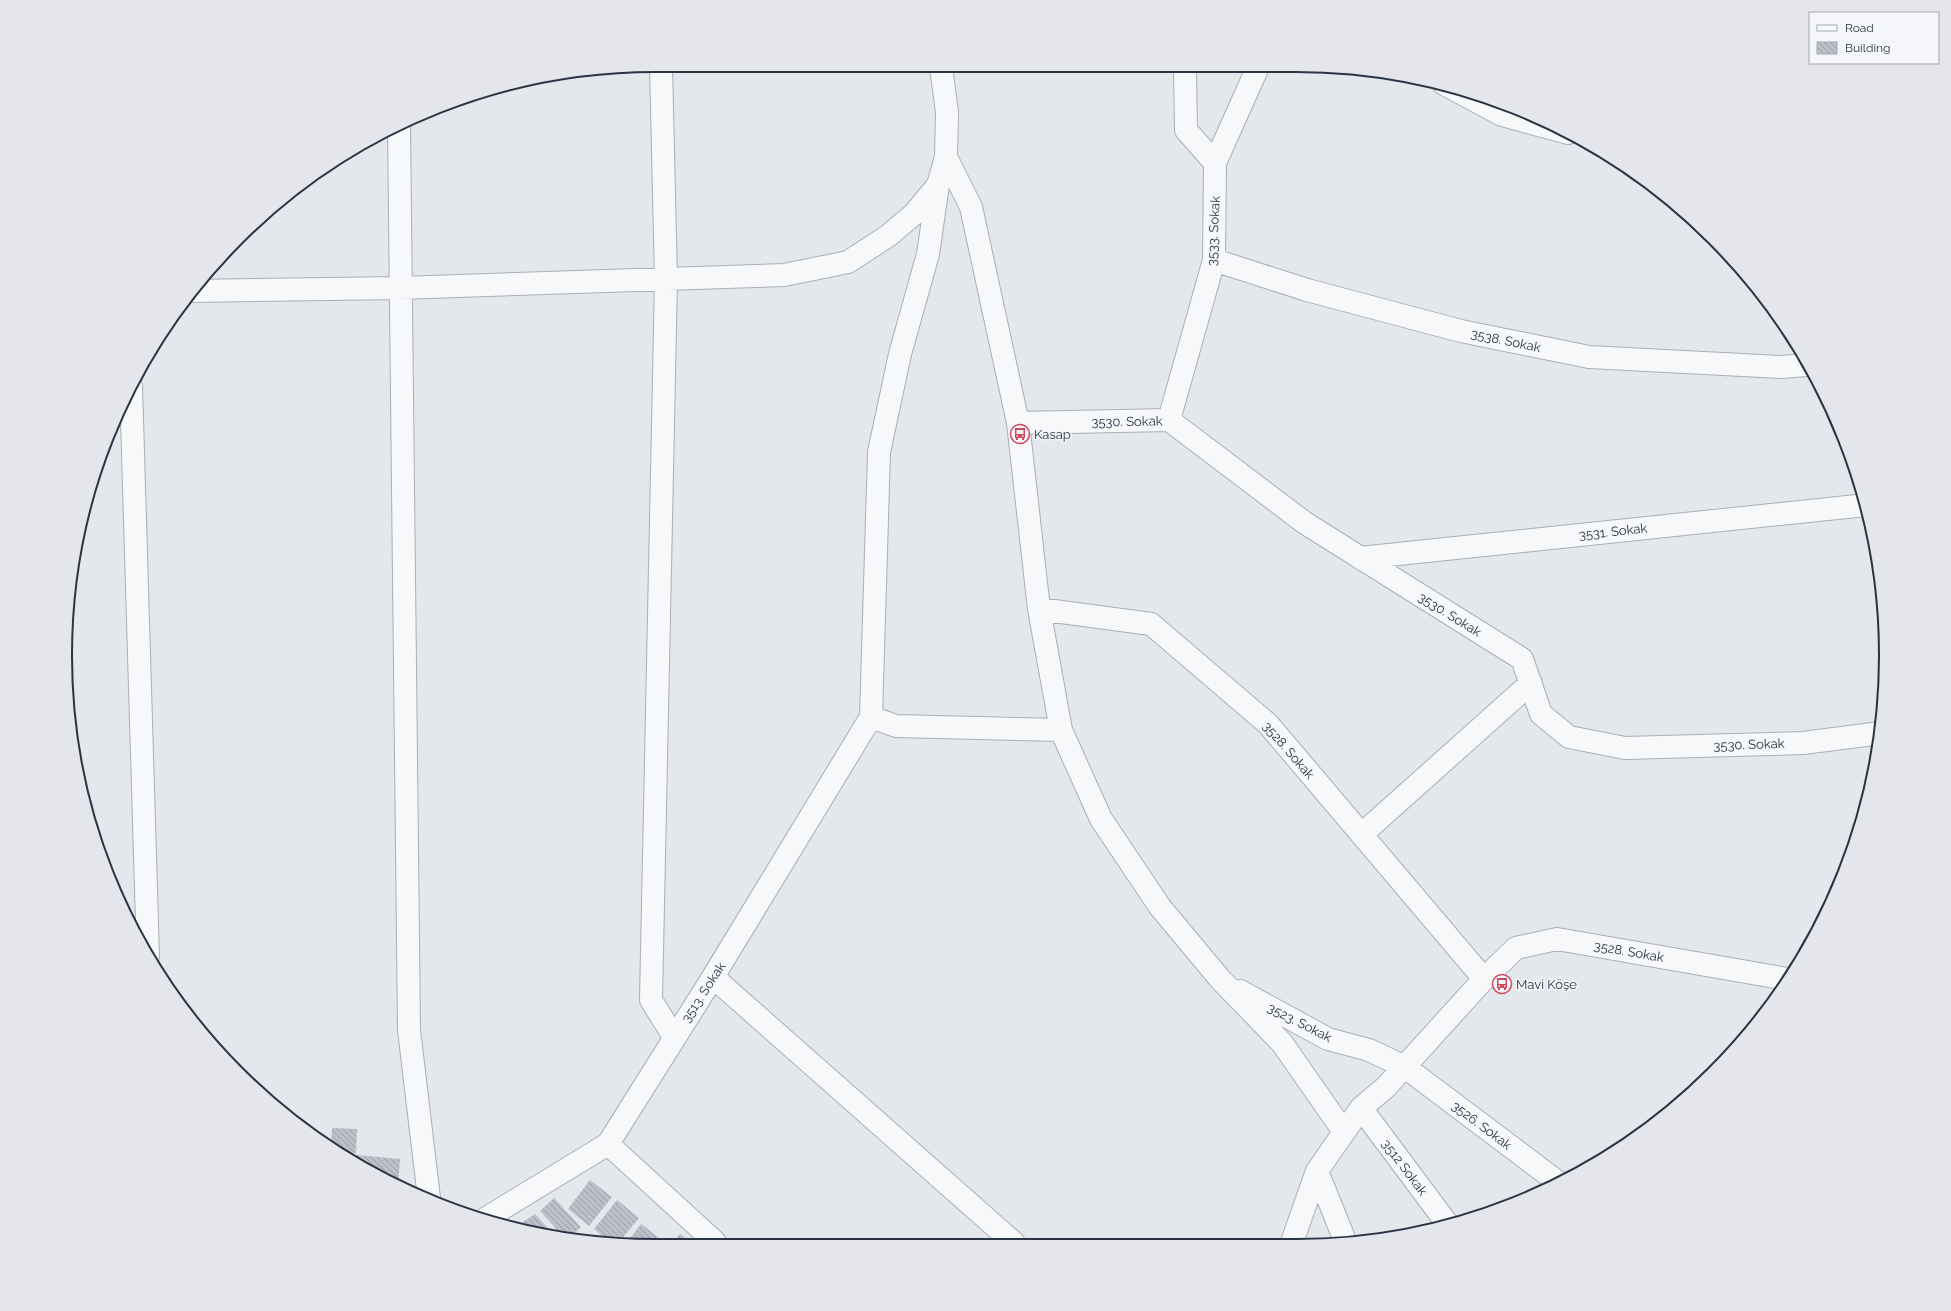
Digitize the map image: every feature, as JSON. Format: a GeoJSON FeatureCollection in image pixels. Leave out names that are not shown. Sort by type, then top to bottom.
{"type":"FeatureCollection","features":[{"type":"Feature","properties":{"kind":"street"},"geometry":{"type":"LineString","coordinates":[[661,72],[666,280],[651,1000],[674,1037]]}},
{"type":"Feature","properties":{"kind":"street"},"geometry":{"type":"LineString","coordinates":[[941,72],[947,112],[946,157],[938,185],[928,254],[900,354],[879,452],[871,717],[896,726],[1061,730]]}},
{"type":"Feature","properties":{"kind":"street"},"geometry":{"type":"LineString","coordinates":[[1184,72],[1186,130],[1215,163]]}},
{"type":"Feature","properties":{"kind":"street","name":"3533. Sokak"},"geometry":{"type":"LineString","coordinates":[[1169,420],[1214,260],[1215,163],[1256,72]]}},
{"type":"Feature","properties":{"kind":"street"},"geometry":{"type":"LineString","coordinates":[[1475,101],[1502,115],[1536,124]]}},
{"type":"Feature","properties":{"kind":"street"},"geometry":{"type":"LineString","coordinates":[[399,131],[409,1030],[428,1193]]}},
{"type":"Feature","properties":{"kind":"street"},"geometry":{"type":"LineString","coordinates":[[946,157],[971,207],[1018,423],[1039,609],[1061,730],[1101,819],[1160,907],[1220,980],[1282,1043],[1344,1132]]}},
{"type":"Feature","properties":{"kind":"street"},"geometry":{"type":"LineString","coordinates":[[201,291],[400,288],[784,275],[848,262],[888,236],[914,214],[938,185]]}},
{"type":"Feature","properties":{"kind":"street","name":"3538. Sokak"},"geometry":{"type":"LineString","coordinates":[[1214,260],[1307,290],[1461,331],[1589,357],[1781,367],[1801,365]]}},
{"type":"Feature","properties":{"kind":"street"},"geometry":{"type":"LineString","coordinates":[[131,398],[148,943]]}},
{"type":"Feature","properties":{"kind":"street","name":"3530. Sokak"},"geometry":{"type":"LineString","coordinates":[[1018,423],[1169,420],[1305,523],[1522,659],[1541,714],[1569,737],[1625,748],[1803,743],[1874,734]]}},
{"type":"Feature","properties":{"kind":"street","name":"3531. Sokak"},"geometry":{"type":"LineString","coordinates":[[1360,558],[1859,506]]}},
{"type":"Feature","properties":{"kind":"street","name":"3528. Sokak"},"geometry":{"type":"LineString","coordinates":[[1039,609],[1152,624],[1268,724],[1484,979]]}},
{"type":"Feature","properties":{"kind":"street"},"geometry":{"type":"LineString","coordinates":[[1362,834],[1531,683]]}},
{"type":"Feature","properties":{"kind":"street","name":"3513. Sokak"},"geometry":{"type":"LineString","coordinates":[[491,1215],[608,1144],[713,977],[871,717]]}},
{"type":"Feature","properties":{"kind":"street","name":"3528. Sokak"},"geometry":{"type":"LineString","coordinates":[[1293,1239],[1317,1171],[1361,1108],[1386,1087],[1484,979],[1516,948],[1557,938],[1782,978]]}},
{"type":"Feature","properties":{"kind":"street"},"geometry":{"type":"LineString","coordinates":[[713,977],[1009,1239]]}},
{"type":"Feature","properties":{"kind":"street","name":"3523. Sokak"},"geometry":{"type":"LineString","coordinates":[[1220,980],[1328,1039],[1369,1050],[1405,1067]]}},
{"type":"Feature","properties":{"kind":"street","name":"3526. Sokak"},"geometry":{"type":"LineString","coordinates":[[1405,1067],[1554,1179]]}},
{"type":"Feature","properties":{"kind":"street","name":"3512 Sokak"},"geometry":{"type":"LineString","coordinates":[[1361,1108],[1444,1220]]}},
{"type":"Feature","properties":{"kind":"street"},"geometry":{"type":"LineString","coordinates":[[608,1144],[712,1239]]}},
{"type":"Feature","properties":{"kind":"street"},"geometry":{"type":"LineString","coordinates":[[1317,1171],[1344,1237]]}},
{"type":"Feature","properties":{"kind":"building"},"geometry":{"type":"Polygon","coordinates":[[[332,1128],[357,1129],[356,1153],[350,1153],[331,1141],[332,1128]]]}},
{"type":"Feature","properties":{"kind":"building"},"geometry":{"type":"Polygon","coordinates":[[[356,1156],[400,1159],[398,1180],[364,1161],[356,1156]]]}},
{"type":"Feature","properties":{"kind":"building"},"geometry":{"type":"Polygon","coordinates":[[[590,1180],[612,1197],[589,1226],[568,1209],[590,1180]]]}},
{"type":"Feature","properties":{"kind":"building"},"geometry":{"type":"Polygon","coordinates":[[[554,1198],[581,1227],[574,1233],[558,1231],[540,1211],[554,1198]]]}},
{"type":"Feature","properties":{"kind":"building"},"geometry":{"type":"Polygon","coordinates":[[[617,1200],[639,1218],[622,1238],[603,1236],[594,1229],[617,1200]]]}},
{"type":"Feature","properties":{"kind":"building"},"geometry":{"type":"Polygon","coordinates":[[[535,1214],[549,1229],[542,1228],[521,1223],[535,1214]]]}},
{"type":"Feature","properties":{"kind":"building"},"geometry":{"type":"Polygon","coordinates":[[[641,1224],[660,1239],[656,1239],[630,1238],[641,1224]]]}},
{"type":"Feature","properties":{"kind":"building"},"geometry":{"type":"Polygon","coordinates":[[[680,1234],[686,1239],[676,1239],[680,1234]]]}},
{"type":"Feature","properties":{"kind":"place","name":"Kasap"},"geometry":{"type":"Point","coordinates":[1020,434]}},
{"type":"Feature","properties":{"kind":"place","name":"Mavi Köşe"},"geometry":{"type":"Point","coordinates":[1502,984]}}]}
